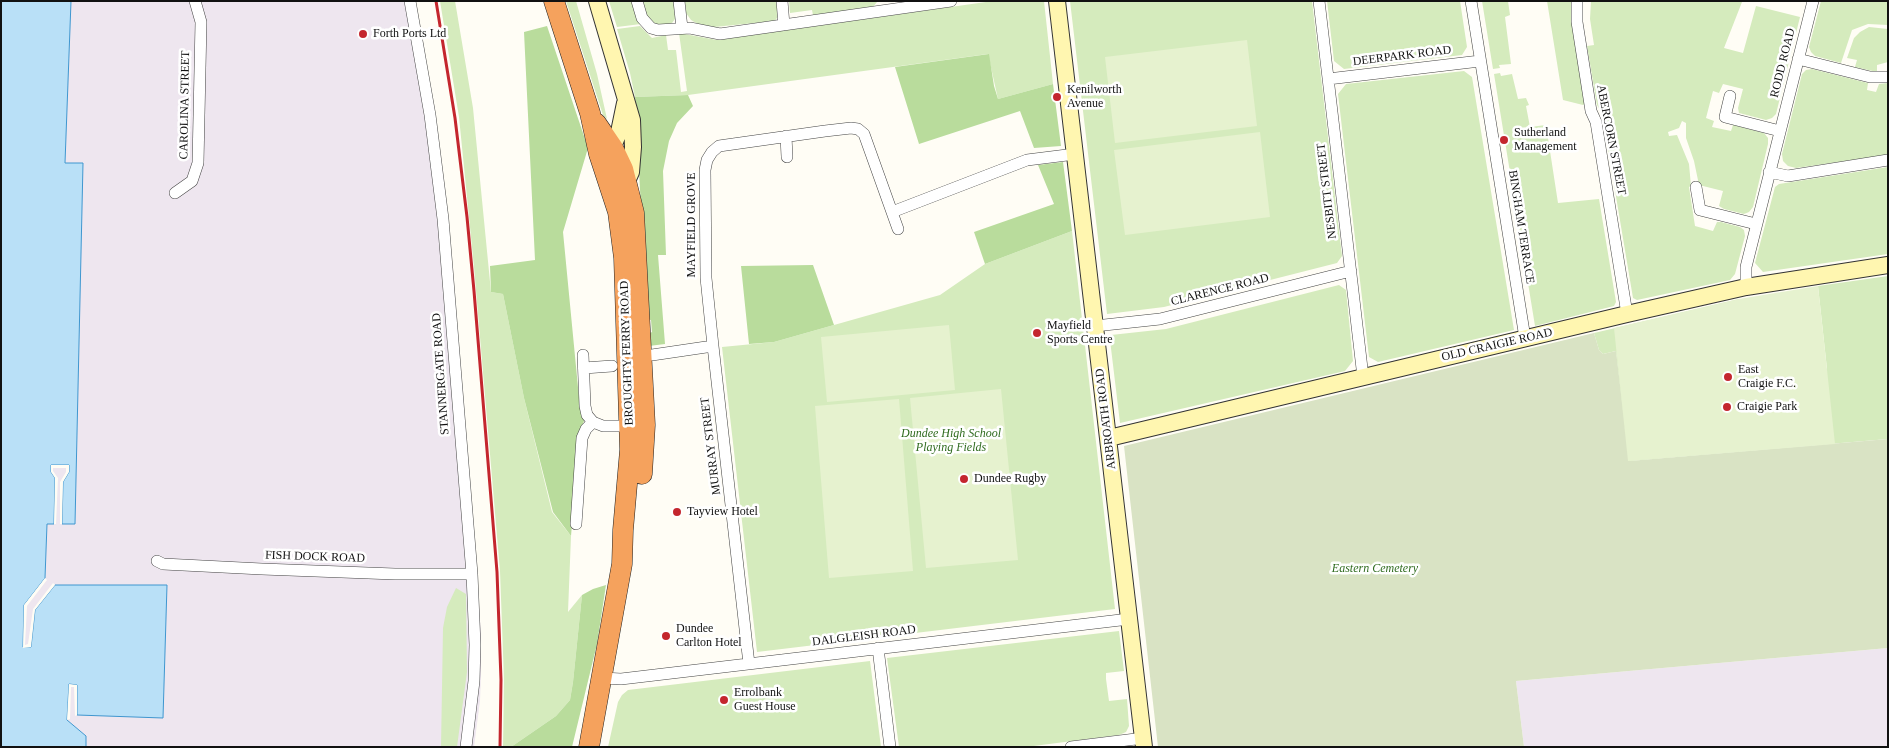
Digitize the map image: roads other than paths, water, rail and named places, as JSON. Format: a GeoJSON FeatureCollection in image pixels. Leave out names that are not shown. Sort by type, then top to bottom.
{"type":"FeatureCollection","features":[{"type":"Feature","properties":{"kind":"highway"},"geometry":{"type":"LineString","coordinates":[[554,1],[590,112],[603,167]]}},
{"type":"Feature","properties":{"kind":"highway"},"geometry":{"type":"LineString","coordinates":[[590,112],[613,148]]}},
{"type":"Feature","properties":{"kind":"highway","name":"BROUGHTY FERRY ROAD"},"geometry":{"type":"LineString","coordinates":[[589,747],[622,564],[634,532],[641,487],[634,213],[627,181],[613,148]]}},
{"type":"Feature","properties":{"kind":"highway","name":"BROUGHTY FERRY ROAD"},"geometry":{"type":"LineString","coordinates":[[603,167],[618,212],[622,236],[638,426]]}},
{"type":"Feature","properties":{"kind":"street","name":"STANNERGATE ROAD"},"geometry":{"type":"LineString","coordinates":[[410,1],[430,115],[443,219],[472,574],[475,645],[474,681],[466,747]]}},
{"type":"Feature","properties":{"kind":"street","name":"BROUGHTY FERRY ROAD"},"geometry":{"type":"LineString","coordinates":[[597,1],[632,120],[633,147],[631,172],[627,181]]}},
{"type":"Feature","properties":{"kind":"street"},"geometry":{"type":"LineString","coordinates":[[638,1],[642,18],[651,28],[658,30],[682,28],[720,34],[784,25],[884,6],[951,1]]}},
{"type":"Feature","properties":{"kind":"street"},"geometry":{"type":"LineString","coordinates":[[680,1],[682,28]]}},
{"type":"Feature","properties":{"kind":"street"},"geometry":{"type":"LineString","coordinates":[[782,1],[784,25]]}},
{"type":"Feature","properties":{"kind":"street","name":"ARBROATH ROAD"},"geometry":{"type":"LineString","coordinates":[[1057,1],[1144,742]]}},
{"type":"Feature","properties":{"kind":"street","name":"NESBITT STREET"},"geometry":{"type":"LineString","coordinates":[[1319,1],[1363,377]]}},
{"type":"Feature","properties":{"kind":"street","name":"BINGHAM TERRACE"},"geometry":{"type":"LineString","coordinates":[[1471,1],[1526,338]]}},
{"type":"Feature","properties":{"kind":"street","name":"ABERCORN STREET"},"geometry":{"type":"LineString","coordinates":[[1577,1],[1578,31],[1591,112],[1596,122],[1627,314]]}},
{"type":"Feature","properties":{"kind":"street","name":"RODD ROAD"},"geometry":{"type":"LineString","coordinates":[[1746,287],[1746,267],[1756,224],[1813,1]]}},
{"type":"Feature","properties":{"kind":"street","name":"CAROLINA STREET"},"geometry":{"type":"LineString","coordinates":[[175,193],[192,181],[198,162],[201,22],[196,5]]}},
{"type":"Feature","properties":{"kind":"street"},"geometry":{"type":"LineString","coordinates":[[1798,59],[1870,77],[1888,78]]}},
{"type":"Feature","properties":{"kind":"street","name":"DEERPARK ROAD"},"geometry":{"type":"LineString","coordinates":[[1328,79],[1480,61]]}},
{"type":"Feature","properties":{"kind":"street","name":"BROUGHTY FERRY ROAD"},"geometry":{"type":"LineString","coordinates":[[603,167],[619,132],[626,96]]}},
{"type":"Feature","properties":{"kind":"street"},"geometry":{"type":"LineString","coordinates":[[1730,96],[1725,116],[1780,131]]}},
{"type":"Feature","properties":{"kind":"street","name":"MAYFIELD GROVE"},"geometry":{"type":"LineString","coordinates":[[713,346],[706,278],[705,170],[707,160],[719,146],[851,128],[858,129],[864,134],[898,229]]}},
{"type":"Feature","properties":{"kind":"street"},"geometry":{"type":"LineString","coordinates":[[786,136],[787,157]]}},
{"type":"Feature","properties":{"kind":"street"},"geometry":{"type":"LineString","coordinates":[[892,212],[1027,160],[1075,154]]}},
{"type":"Feature","properties":{"kind":"street"},"geometry":{"type":"LineString","coordinates":[[1769,172],[1788,176],[1888,160]]}},
{"type":"Feature","properties":{"kind":"street"},"geometry":{"type":"LineString","coordinates":[[1696,187],[1700,210],[1756,224]]}},
{"type":"Feature","properties":{"kind":"street","name":"OLD CRAIGIE ROAD"},"geometry":{"type":"LineString","coordinates":[[1109,438],[1746,287],[1888,265]]}},
{"type":"Feature","properties":{"kind":"street","name":"CLARENCE ROAD"},"geometry":{"type":"LineString","coordinates":[[1095,326],[1160,319],[1351,272]]}},
{"type":"Feature","properties":{"kind":"street"},"geometry":{"type":"LineString","coordinates":[[652,355],[713,346]]}},
{"type":"Feature","properties":{"kind":"street","name":"MURRAY STREET"},"geometry":{"type":"LineString","coordinates":[[713,346],[749,664]]}},
{"type":"Feature","properties":{"kind":"street"},"geometry":{"type":"LineString","coordinates":[[583,355],[587,416],[593,422],[603,426],[638,426]]}},
{"type":"Feature","properties":{"kind":"street"},"geometry":{"type":"LineString","coordinates":[[584,368],[612,366]]}},
{"type":"Feature","properties":{"kind":"street"},"geometry":{"type":"LineString","coordinates":[[576,524],[582,438],[586,429],[593,422]]}},
{"type":"Feature","properties":{"kind":"street","name":"FISH DOCK ROAD"},"geometry":{"type":"LineString","coordinates":[[157,561],[163,564],[262,569],[472,574]]}},
{"type":"Feature","properties":{"kind":"street","name":"DALGLEISH ROAD"},"geometry":{"type":"LineString","coordinates":[[602,678],[621,679],[1129,619]]}},
{"type":"Feature","properties":{"kind":"street"},"geometry":{"type":"LineString","coordinates":[[878,648],[890,747]]}},
{"type":"Feature","properties":{"kind":"street"},"geometry":{"type":"LineString","coordinates":[[1071,747],[1144,742]]}},
{"type":"Feature","properties":{"kind":"water"},"geometry":{"type":"Polygon","coordinates":[[[1,1],[71,1],[65,163],[83,163],[75,524],[62,524],[63,482],[69,472],[69,465],[51,465],[51,472],[55,478],[54,524],[47,524],[45,578],[24,605],[23,647],[31,647],[35,610],[55,585],[167,585],[163,718],[77,715],[77,685],[69,684],[67,720],[86,736],[86,747],[1,747],[1,1]]]}},
{"type":"Feature","properties":{"kind":"railway"},"geometry":{"type":"LineString","coordinates":[[436,1],[455,118],[474,291],[497,572],[501,680],[500,747]]}},
{"type":"Feature","properties":{"kind":"place","name":"Forth Ports Ltd"},"geometry":{"type":"Point","coordinates":[363,34]}},
{"type":"Feature","properties":{"kind":"place","name":"Kenilworth Avenue"},"geometry":{"type":"Point","coordinates":[1057,97]}},
{"type":"Feature","properties":{"kind":"place","name":"Sutherland Management"},"geometry":{"type":"Point","coordinates":[1504,140]}},
{"type":"Feature","properties":{"kind":"place","name":"Mayfield Sports Centre"},"geometry":{"type":"Point","coordinates":[1037,333]}},
{"type":"Feature","properties":{"kind":"place","name":"East Craigie F.C."},"geometry":{"type":"Point","coordinates":[1728,377]}},
{"type":"Feature","properties":{"kind":"place","name":"Craigie Park"},"geometry":{"type":"Point","coordinates":[1727,407]}},
{"type":"Feature","properties":{"kind":"place","name":"Dundee Rugby"},"geometry":{"type":"Point","coordinates":[964,479]}},
{"type":"Feature","properties":{"kind":"place","name":"Tayview Hotel"},"geometry":{"type":"Point","coordinates":[677,512]}},
{"type":"Feature","properties":{"kind":"place","name":"Dundee Carlton Hotel"},"geometry":{"type":"Point","coordinates":[666,636]}},
{"type":"Feature","properties":{"kind":"place","name":"Errolbank Guest House"},"geometry":{"type":"Point","coordinates":[724,700]}},
{"type":"Feature","properties":{"kind":"park label","name":"Dundee High School Playing Fields"},"geometry":{"type":"Point","coordinates":[951,441]}},
{"type":"Feature","properties":{"kind":"park label","name":"Eastern Cemetery"},"geometry":{"type":"Point","coordinates":[1375,569]}}]}
